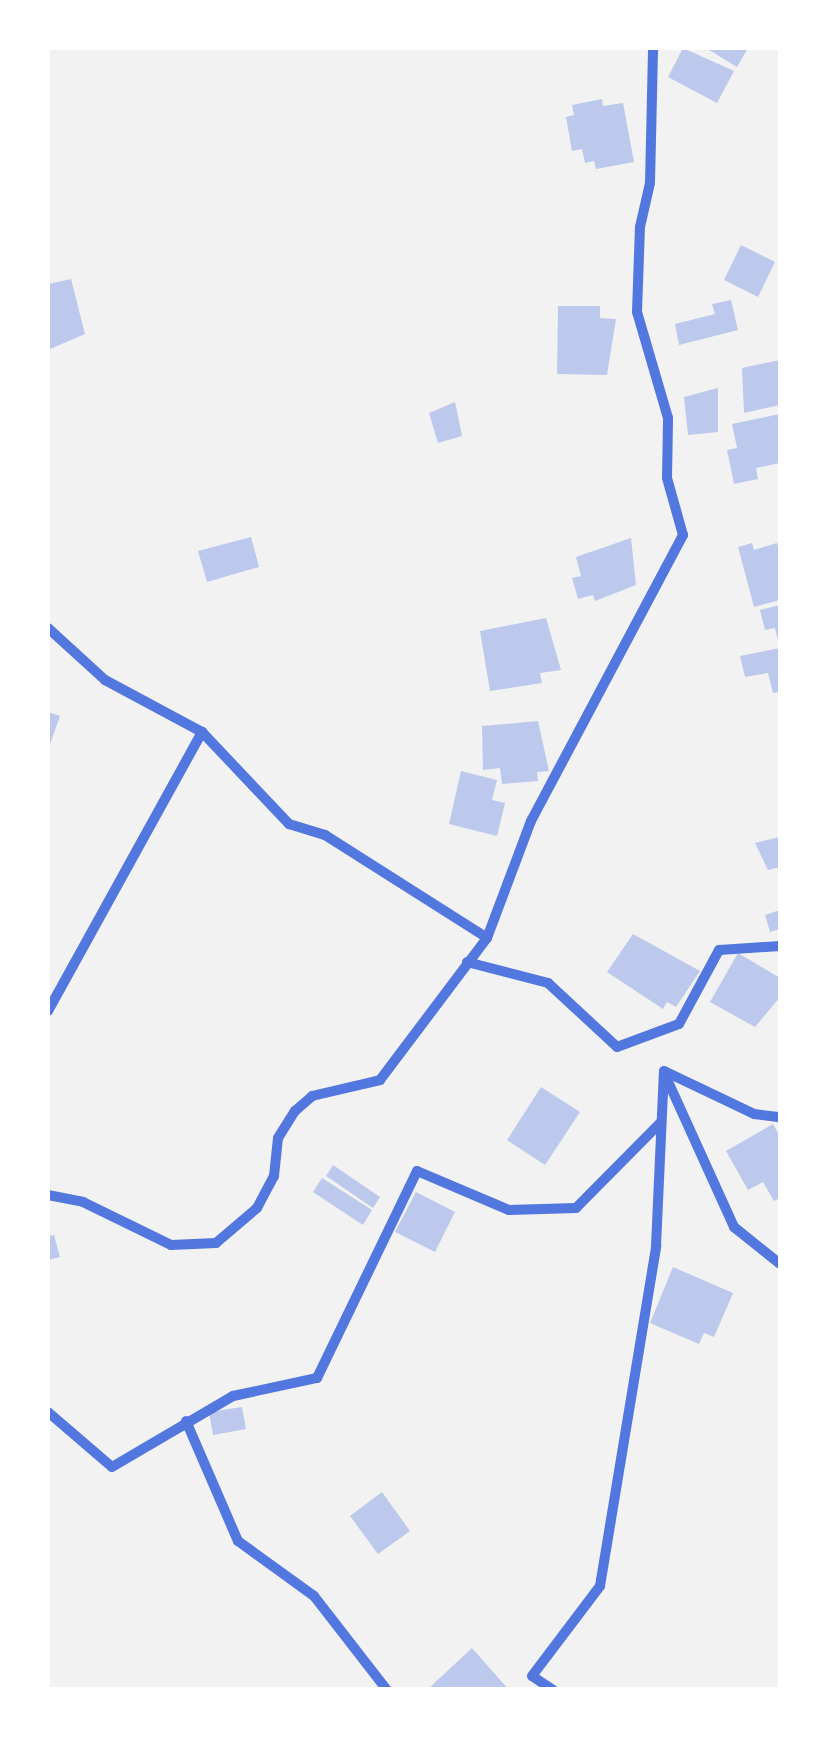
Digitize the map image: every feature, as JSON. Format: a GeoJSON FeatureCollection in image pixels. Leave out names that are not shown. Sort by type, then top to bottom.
{"type":"FeatureCollection","features":[{"type":"Feature","properties":{"kind":"street"},"geometry":{"type":"LineString","coordinates":[[48,1195],[83,1202],[171,1246],[216,1242],[257,1208],[274,1176],[278,1138],[294,1112],[312,1096],[380,1080],[418,1038],[486,938],[531,821],[683,535],[667,478],[668,418],[637,312],[640,228],[650,184],[653,48]]}},
{"type":"Feature","properties":{"kind":"street"},"geometry":{"type":"LineString","coordinates":[[48,628],[105,680],[202,732],[289,824],[325,835],[486,938]]}},
{"type":"Feature","properties":{"kind":"street"},"geometry":{"type":"LineString","coordinates":[[48,1011],[202,732]]}},
{"type":"Feature","properties":{"kind":"street"},"geometry":{"type":"LineString","coordinates":[[467,962],[548,983],[617,1047],[679,1024],[719,950],[780,946]]}},
{"type":"Feature","properties":{"kind":"street"},"geometry":{"type":"LineString","coordinates":[[664,1071],[754,1114],[780,1118]]}},
{"type":"Feature","properties":{"kind":"street"},"geometry":{"type":"LineString","coordinates":[[554,1690],[532,1676],[600,1586],[656,1246],[664,1071]]}},
{"type":"Feature","properties":{"kind":"street"},"geometry":{"type":"LineString","coordinates":[[664,1071],[734,1227],[780,1264]]}},
{"type":"Feature","properties":{"kind":"street"},"geometry":{"type":"LineString","coordinates":[[48,1412],[112,1467],[233,1396],[318,1378],[417,1171],[509,1210],[576,1208],[662,1122]]}},
{"type":"Feature","properties":{"kind":"street"},"geometry":{"type":"LineString","coordinates":[[186,1421],[238,1542],[314,1596],[387,1690]]}},
{"type":"Feature","properties":{"kind":"building"},"geometry":{"type":"Polygon","coordinates":[[[683,48],[734,71],[717,103],[668,77],[683,48]]]}},
{"type":"Feature","properties":{"kind":"building"},"geometry":{"type":"Polygon","coordinates":[[[706,48],[748,48],[737,67],[706,48]]]}},
{"type":"Feature","properties":{"kind":"building"},"geometry":{"type":"Polygon","coordinates":[[[602,99],[603,106],[623,103],[634,162],[596,169],[594,161],[585,163],[582,149],[572,151],[566,117],[574,115],[572,105],[602,99]]]}},
{"type":"Feature","properties":{"kind":"building"},"geometry":{"type":"Polygon","coordinates":[[[741,245],[775,262],[758,297],[724,280],[741,245]]]}},
{"type":"Feature","properties":{"kind":"building"},"geometry":{"type":"Polygon","coordinates":[[[71,279],[85,334],[48,350],[48,284],[71,279]]]}},
{"type":"Feature","properties":{"kind":"building"},"geometry":{"type":"Polygon","coordinates":[[[731,300],[738,330],[679,345],[675,324],[715,314],[712,304],[731,300]]]}},
{"type":"Feature","properties":{"kind":"building"},"geometry":{"type":"Polygon","coordinates":[[[558,306],[600,306],[600,318],[616,319],[607,375],[557,374],[558,306]]]}},
{"type":"Feature","properties":{"kind":"building"},"geometry":{"type":"Polygon","coordinates":[[[780,360],[780,405],[744,413],[742,368],[780,360]]]}},
{"type":"Feature","properties":{"kind":"building"},"geometry":{"type":"Polygon","coordinates":[[[718,388],[718,432],[688,435],[684,397],[718,388]]]}},
{"type":"Feature","properties":{"kind":"building"},"geometry":{"type":"Polygon","coordinates":[[[455,402],[462,436],[438,443],[429,413],[455,402]]]}},
{"type":"Feature","properties":{"kind":"building"},"geometry":{"type":"Polygon","coordinates":[[[780,414],[780,463],[756,468],[758,479],[734,484],[727,450],[737,448],[732,424],[780,414]]]}},
{"type":"Feature","properties":{"kind":"building"},"geometry":{"type":"Polygon","coordinates":[[[251,537],[259,567],[207,582],[198,551],[251,537]]]}},
{"type":"Feature","properties":{"kind":"building"},"geometry":{"type":"Polygon","coordinates":[[[631,538],[636,585],[595,601],[593,595],[578,599],[572,578],[581,576],[576,557],[631,538]]]}},
{"type":"Feature","properties":{"kind":"building"},"geometry":{"type":"Polygon","coordinates":[[[752,543],[754,550],[777,543],[780,555],[780,600],[754,607],[738,547],[752,543]]]}},
{"type":"Feature","properties":{"kind":"building"},"geometry":{"type":"Polygon","coordinates":[[[780,605],[779,645],[775,628],[765,630],[760,610],[780,605]]]}},
{"type":"Feature","properties":{"kind":"building"},"geometry":{"type":"Polygon","coordinates":[[[546,618],[561,670],[540,673],[542,683],[490,691],[480,631],[546,618]]]}},
{"type":"Feature","properties":{"kind":"building"},"geometry":{"type":"Polygon","coordinates":[[[780,648],[780,692],[773,693],[768,673],[745,677],[740,656],[780,648]]]}},
{"type":"Feature","properties":{"kind":"building"},"geometry":{"type":"Polygon","coordinates":[[[48,712],[60,716],[48,750],[48,712]]]}},
{"type":"Feature","properties":{"kind":"building"},"geometry":{"type":"Polygon","coordinates":[[[538,721],[549,771],[537,772],[538,781],[502,784],[500,768],[483,770],[482,726],[538,721]]]}},
{"type":"Feature","properties":{"kind":"building"},"geometry":{"type":"Polygon","coordinates":[[[461,771],[497,780],[492,800],[505,803],[497,836],[449,824],[461,771]]]}},
{"type":"Feature","properties":{"kind":"building"},"geometry":{"type":"Polygon","coordinates":[[[780,837],[780,867],[768,870],[755,843],[780,837]]]}},
{"type":"Feature","properties":{"kind":"building"},"geometry":{"type":"Polygon","coordinates":[[[780,910],[780,929],[770,932],[765,915],[780,910]]]}},
{"type":"Feature","properties":{"kind":"building"},"geometry":{"type":"Polygon","coordinates":[[[633,934],[700,971],[676,1007],[667,1002],[663,1009],[607,972],[633,934]]]}},
{"type":"Feature","properties":{"kind":"building"},"geometry":{"type":"Polygon","coordinates":[[[738,953],[780,978],[780,997],[755,1027],[710,1002],[738,953]]]}},
{"type":"Feature","properties":{"kind":"building"},"geometry":{"type":"Polygon","coordinates":[[[541,1087],[580,1112],[545,1165],[507,1140],[541,1087]]]}},
{"type":"Feature","properties":{"kind":"building"},"geometry":{"type":"Polygon","coordinates":[[[773,1124],[780,1137],[780,1198],[774,1201],[763,1182],[748,1190],[726,1151],[773,1124]]]}},
{"type":"Feature","properties":{"kind":"building"},"geometry":{"type":"Polygon","coordinates":[[[333,1165],[380,1197],[373,1208],[326,1176],[333,1165]]]}},
{"type":"Feature","properties":{"kind":"building"},"geometry":{"type":"Polygon","coordinates":[[[322,1178],[372,1210],[363,1225],[313,1192],[322,1178]]]}},
{"type":"Feature","properties":{"kind":"building"},"geometry":{"type":"Polygon","coordinates":[[[416,1192],[455,1212],[435,1252],[395,1232],[416,1192]]]}},
{"type":"Feature","properties":{"kind":"building"},"geometry":{"type":"Polygon","coordinates":[[[54,1235],[60,1257],[48,1260],[48,1236],[54,1235]]]}},
{"type":"Feature","properties":{"kind":"building"},"geometry":{"type":"Polygon","coordinates":[[[673,1267],[733,1293],[714,1337],[704,1333],[699,1344],[650,1323],[673,1267]]]}},
{"type":"Feature","properties":{"kind":"building"},"geometry":{"type":"Polygon","coordinates":[[[242,1407],[246,1429],[213,1435],[209,1412],[242,1407]]]}},
{"type":"Feature","properties":{"kind":"building"},"geometry":{"type":"Polygon","coordinates":[[[382,1492],[410,1531],[378,1554],[350,1516],[382,1492]]]}},
{"type":"Feature","properties":{"kind":"building"},"geometry":{"type":"Polygon","coordinates":[[[472,1648],[509,1690],[427,1690],[472,1648]]]}}]}
